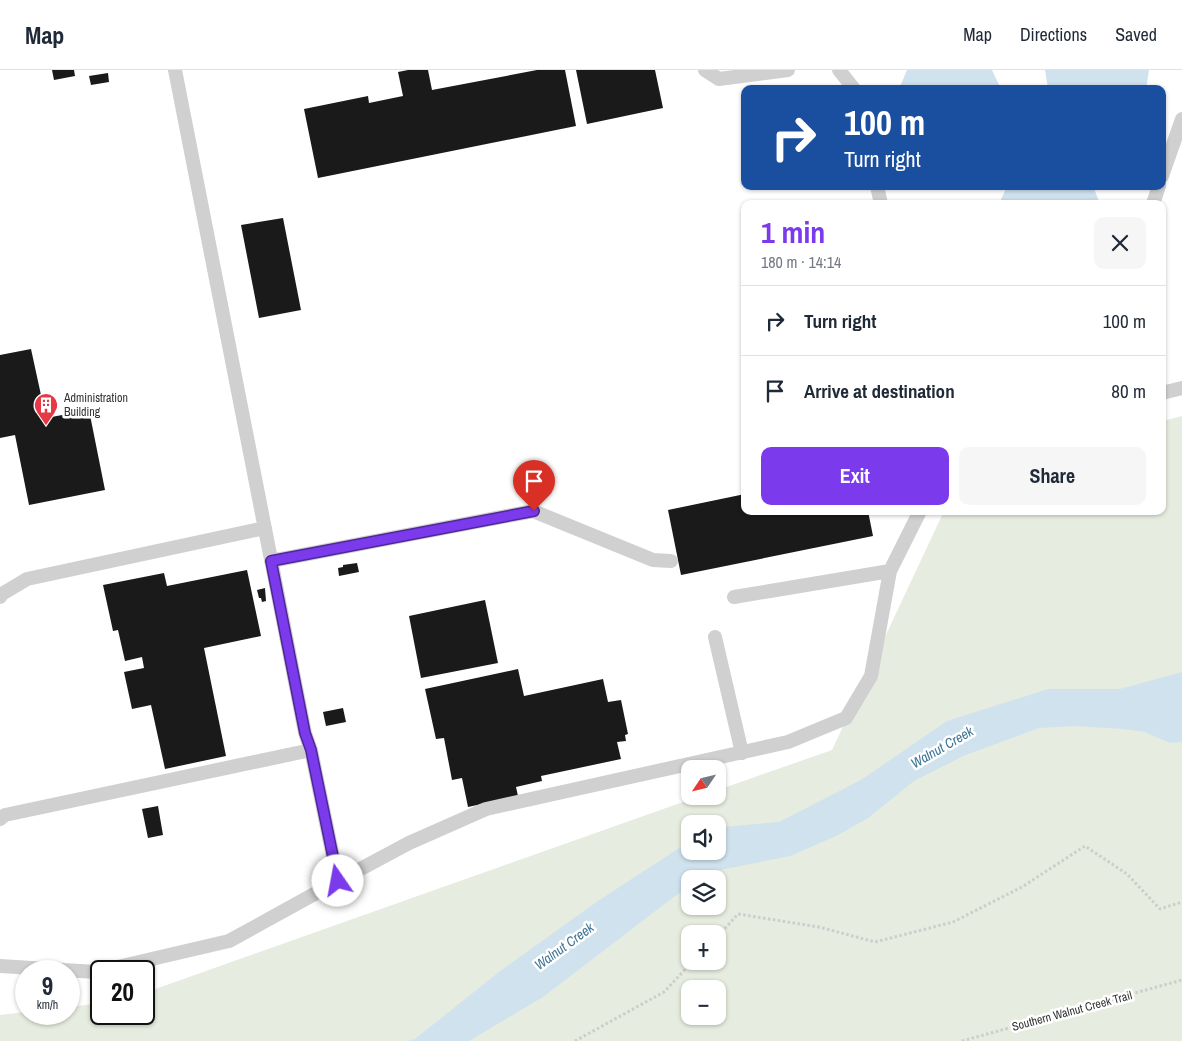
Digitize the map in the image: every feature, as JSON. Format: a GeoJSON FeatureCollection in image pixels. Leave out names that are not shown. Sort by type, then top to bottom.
{"type":"FeatureCollection","features":[{"type":"Feature","properties":{"kind":"lane"},"geometry":{"type":"LineString","coordinates":[[175,70],[305,733],[311,750],[338,881]]}},
{"type":"Feature","properties":{"kind":"lane"},"geometry":{"type":"LineString","coordinates":[[705,70],[719,79],[788,70]]}},
{"type":"Feature","properties":{"kind":"lane"},"geometry":{"type":"LineString","coordinates":[[839,70],[851,85]]}},
{"type":"Feature","properties":{"kind":"lane"},"geometry":{"type":"LineString","coordinates":[[1166,165],[1182,120]]}},
{"type":"Feature","properties":{"kind":"lane"},"geometry":{"type":"LineString","coordinates":[[1166,392],[1182,388]]}},
{"type":"Feature","properties":{"kind":"lane"},"geometry":{"type":"LineString","coordinates":[[271,561],[534,511],[653,560],[672,561]]}},
{"type":"Feature","properties":{"kind":"lane"},"geometry":{"type":"LineString","coordinates":[[0,966],[96,972],[229,941],[409,844],[486,809],[788,742],[846,718],[871,676],[890,571],[918,515]]}},
{"type":"Feature","properties":{"kind":"lane"},"geometry":{"type":"LineString","coordinates":[[0,597],[27,579],[265,528]]}},
{"type":"Feature","properties":{"kind":"lane"},"geometry":{"type":"LineString","coordinates":[[734,597],[890,571]]}},
{"type":"Feature","properties":{"kind":"lane"},"geometry":{"type":"LineString","coordinates":[[715,637],[742,753]]}},
{"type":"Feature","properties":{"kind":"lane"},"geometry":{"type":"LineString","coordinates":[[0,819],[5,815],[311,750]]}},
{"type":"Feature","properties":{"kind":"path"},"geometry":{"type":"LineString","coordinates":[[726,927],[738,914],[818,927],[875,942],[952,922],[1022,887],[1085,846],[1127,874],[1160,909],[1182,902]]}},
{"type":"Feature","properties":{"kind":"path"},"geometry":{"type":"LineString","coordinates":[[575,1041],[664,992],[685,970]]}},
{"type":"Feature","properties":{"kind":"path","name":"Southern Walnut Creek Trail"},"geometry":{"type":"LineString","coordinates":[[962,1041],[1182,980]]}},
{"type":"Feature","properties":{"kind":"shaded area"},"geometry":{"type":"Polygon","coordinates":[[[1182,416],[1182,1041],[0,1041],[0,1015],[15,1013],[15,1025],[80,1025],[80,1006],[90,1004],[90,1025],[155,1025],[155,989],[681,803],[681,805],[726,805],[726,787],[832,750],[942,515],[1166,515],[1166,420],[1182,416]]]}},
{"type":"Feature","properties":{"kind":"water"},"geometry":{"type":"Polygon","coordinates":[[[907,70],[992,70],[999,85],[901,85],[907,70]]]}},
{"type":"Feature","properties":{"kind":"water"},"geometry":{"type":"Polygon","coordinates":[[[1045,70],[1149,70],[1147,85],[1047,85],[1045,70]]]}},
{"type":"Feature","properties":{"kind":"water"},"geometry":{"type":"Polygon","coordinates":[[[1005,190],[1095,190],[1098,200],[1001,200],[1005,190]]]}},
{"type":"Feature","properties":{"kind":"water","name":"Walnut Creek"},"geometry":{"type":"Polygon","coordinates":[[[1182,672],[1182,742],[1170,743],[1145,732],[1123,729],[1075,726],[1039,728],[963,756],[914,781],[868,818],[836,836],[790,856],[720,870],[681,870],[681,892],[543,997],[469,1041],[408,1041],[415,1039],[499,972],[598,901],[681,847],[681,860],[726,860],[726,827],[779,822],[861,780],[947,721],[1048,689],[1120,689],[1182,672]]]}},
{"type":"Feature","properties":{"kind":"building"},"geometry":{"type":"Polygon","coordinates":[[[52,70],[74,70],[75,76],[54,80],[52,70]]]}},
{"type":"Feature","properties":{"kind":"building"},"geometry":{"type":"Polygon","coordinates":[[[428,70],[432,90],[537,70],[565,70],[576,126],[318,178],[304,109],[368,96],[369,103],[403,96],[398,72],[428,70]]]}},
{"type":"Feature","properties":{"kind":"building"},"geometry":{"type":"Polygon","coordinates":[[[576,70],[655,70],[663,108],[587,124],[576,70]]]}},
{"type":"Feature","properties":{"kind":"building"},"geometry":{"type":"Polygon","coordinates":[[[108,73],[109,82],[91,85],[89,76],[108,73]]]}},
{"type":"Feature","properties":{"kind":"building"},"geometry":{"type":"Polygon","coordinates":[[[283,218],[301,310],[259,318],[241,225],[283,218]]]}},
{"type":"Feature","properties":{"kind":"building","name":"Administration Building"},"geometry":{"type":"Polygon","coordinates":[[[31,349],[46,418],[89,410],[105,490],[29,505],[15,435],[0,438],[0,355],[31,349]]]}},
{"type":"Feature","properties":{"kind":"building"},"geometry":{"type":"Polygon","coordinates":[[[741,495],[741,515],[869,515],[873,536],[681,575],[668,510],[741,495]]]}},
{"type":"Feature","properties":{"kind":"building"},"geometry":{"type":"Polygon","coordinates":[[[357,563],[359,572],[339,576],[338,568],[343,567],[343,565],[357,563]]]}},
{"type":"Feature","properties":{"kind":"building"},"geometry":{"type":"Polygon","coordinates":[[[247,570],[261,636],[204,648],[226,756],[165,769],[151,705],[132,709],[124,672],[144,668],[142,657],[125,661],[118,630],[113,631],[103,585],[164,573],[167,586],[247,570]]]}},
{"type":"Feature","properties":{"kind":"building"},"geometry":{"type":"Polygon","coordinates":[[[265,588],[266,601],[262,602],[257,590],[265,588]]]}},
{"type":"Feature","properties":{"kind":"building"},"geometry":{"type":"Polygon","coordinates":[[[485,600],[498,663],[421,678],[409,616],[485,600]]]}},
{"type":"Feature","properties":{"kind":"building"},"geometry":{"type":"Polygon","coordinates":[[[518,669],[524,696],[603,679],[608,702],[621,700],[628,734],[625,735],[626,741],[617,742],[621,759],[541,776],[542,781],[516,787],[518,796],[468,807],[462,778],[452,780],[444,738],[436,739],[425,689],[518,669]]]}},
{"type":"Feature","properties":{"kind":"building"},"geometry":{"type":"Polygon","coordinates":[[[343,708],[346,722],[326,726],[323,712],[343,708]]]}},
{"type":"Feature","properties":{"kind":"building"},"geometry":{"type":"Polygon","coordinates":[[[158,806],[163,835],[148,838],[142,809],[158,806]]]}},
{"type":"Feature","properties":{"kind":"place","name":"Administration Building"},"geometry":{"type":"Point","coordinates":[46,426]}},
{"type":"Feature","properties":{"kind":"route"},"geometry":{"type":"LineString","coordinates":[[338,881],[311,750],[305,733],[271,561],[534,511]]}}]}
